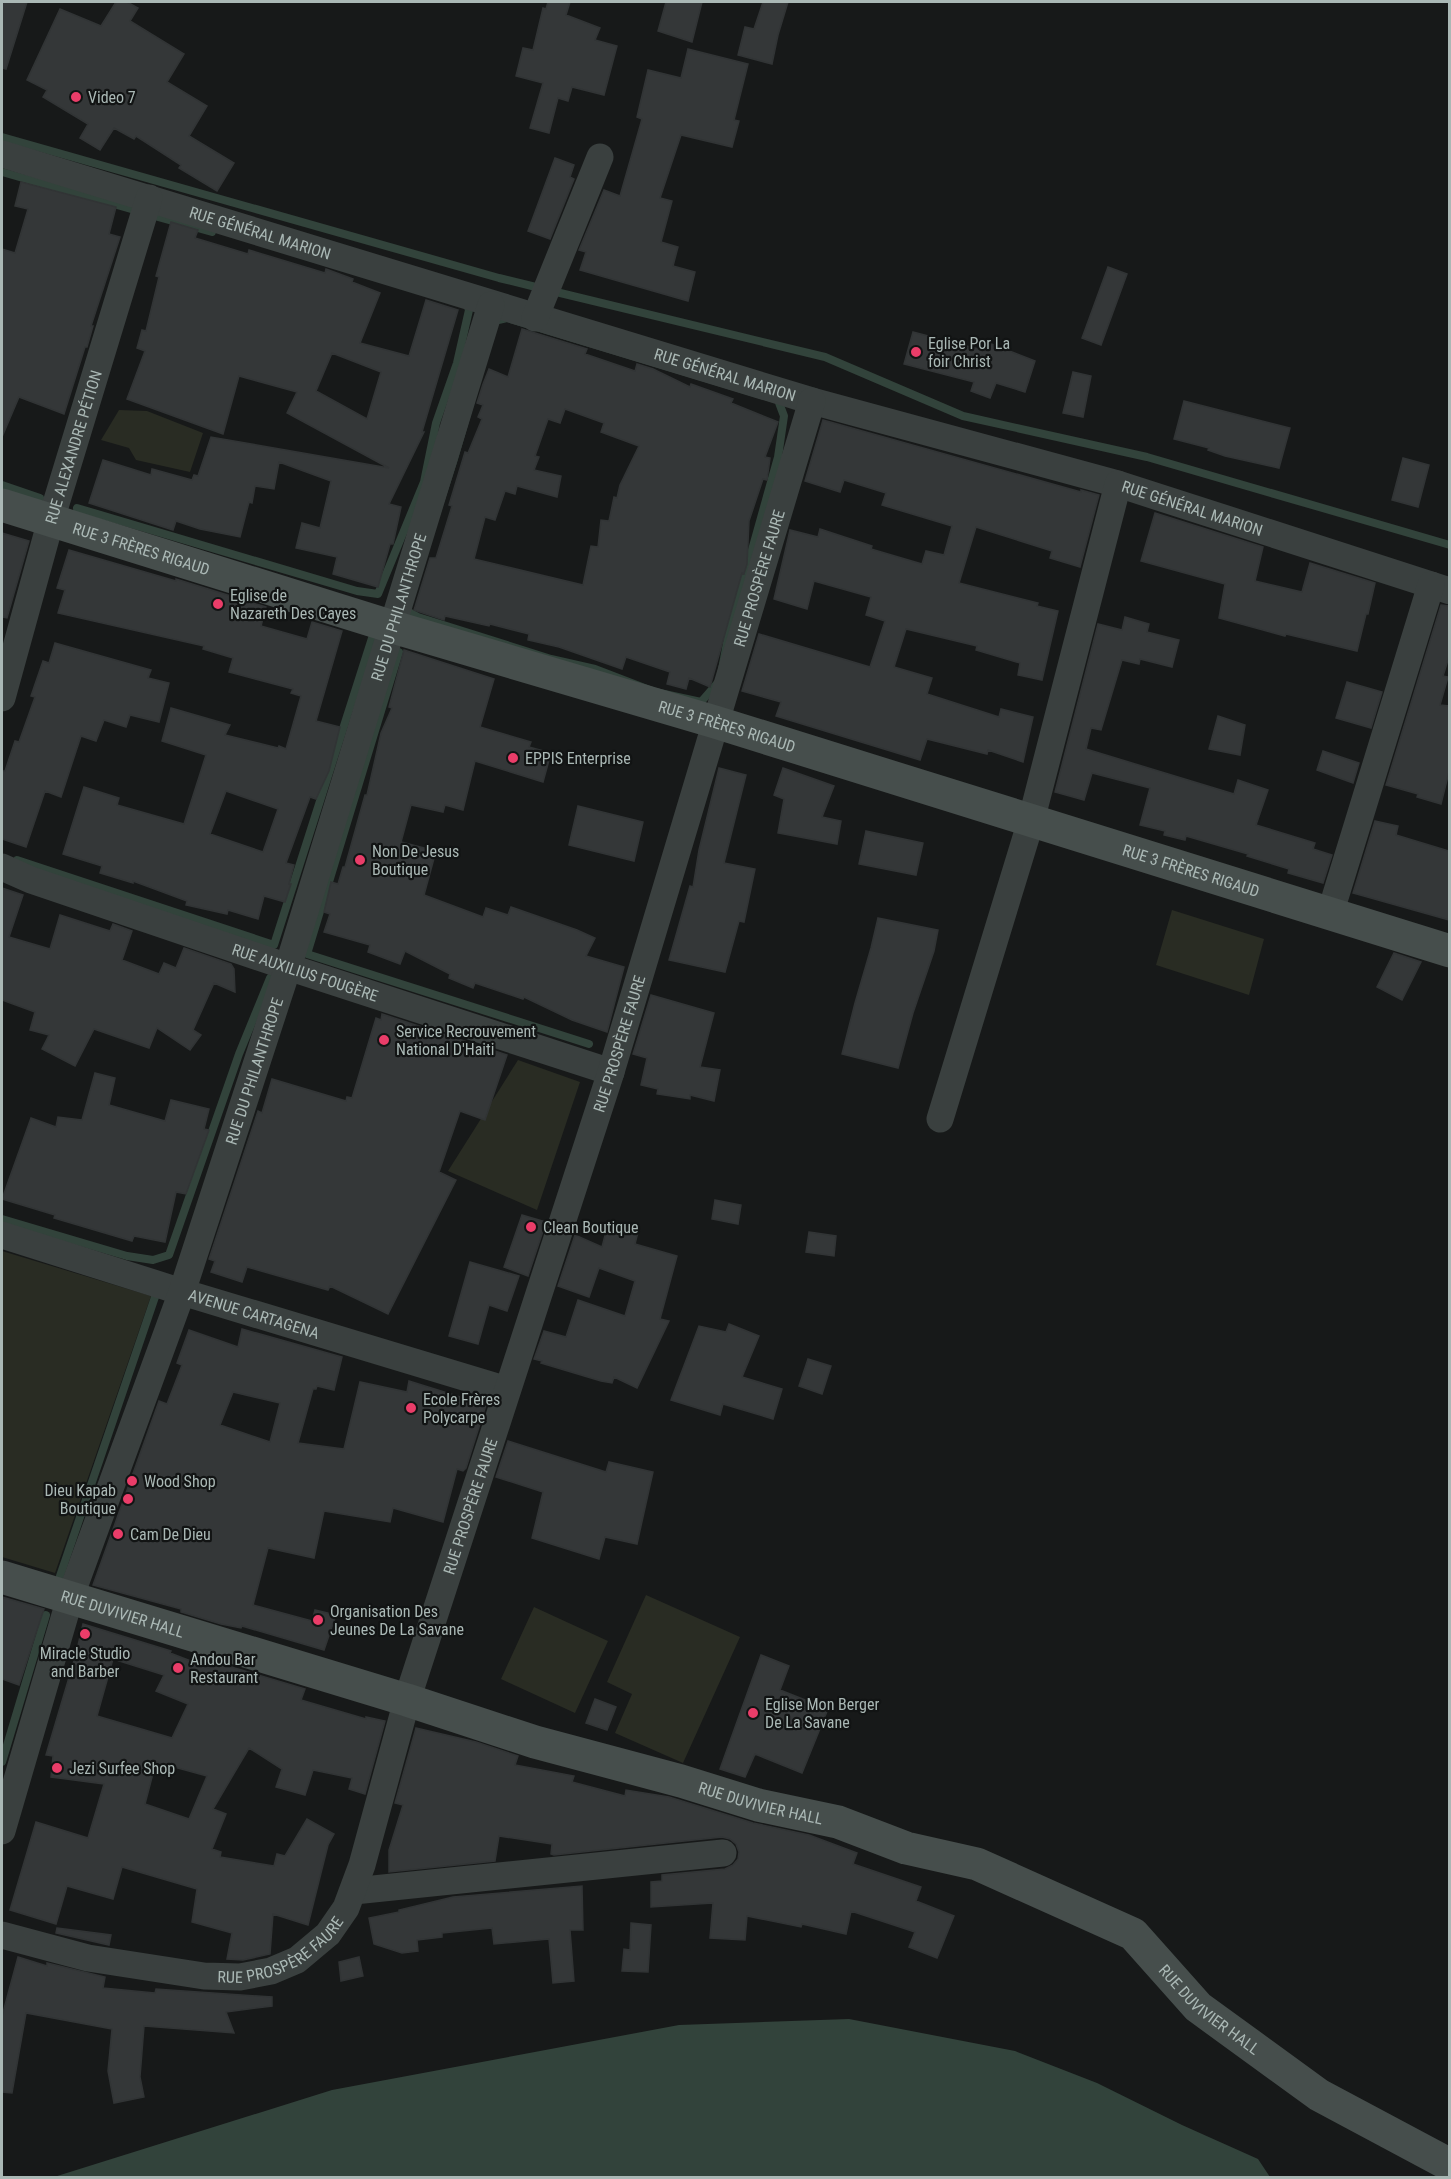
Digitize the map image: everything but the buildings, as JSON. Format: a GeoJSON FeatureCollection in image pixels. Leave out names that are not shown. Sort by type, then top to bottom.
{"type":"FeatureCollection","features":[{"type":"Feature","properties":{"kind":"street","name":"RUE GÉNÉRAL MARION"},"geometry":{"type":"LineString","coordinates":[[2,154],[491,305],[812,401],[1118,484],[1440,588]]}},
{"type":"Feature","properties":{"kind":"street"},"geometry":{"type":"LineString","coordinates":[[535,318],[600,157]]}},
{"type":"Feature","properties":{"kind":"street","name":"RUE ALEXANDRE PÉTION"},"geometry":{"type":"LineString","coordinates":[[2,698],[51,520],[149,198]]}},
{"type":"Feature","properties":{"kind":"street","name":"RUE DU PHILANTHROPE"},"geometry":{"type":"LineString","coordinates":[[2,1831],[70,1598],[182,1292],[288,967],[491,305]]}},
{"type":"Feature","properties":{"kind":"street","name":"RUE PROSPÈRE FAURE"},"geometry":{"type":"LineString","coordinates":[[2,1935],[88,1958],[204,1976],[240,1977],[271,1971],[297,1960],[328,1934],[346,1908],[362,1865],[407,1700],[611,1072],[812,401]]}},
{"type":"Feature","properties":{"kind":"street"},"geometry":{"type":"LineString","coordinates":[[940,1119],[1031,821],[1118,484]]}},
{"type":"Feature","properties":{"kind":"street","name":"RUE 3 FRÈRES RIGAUD"},"geometry":{"type":"LineString","coordinates":[[2,505],[393,627],[716,722],[1449,951]]}},
{"type":"Feature","properties":{"kind":"street"},"geometry":{"type":"LineString","coordinates":[[1330,914],[1440,588]]}},
{"type":"Feature","properties":{"kind":"street","name":"RUE AUXILIUS FOUGÈRE"},"geometry":{"type":"LineString","coordinates":[[2,867],[31,880],[288,967],[611,1072]]}},
{"type":"Feature","properties":{"kind":"street","name":"AVENUE CARTAGENA"},"geometry":{"type":"LineString","coordinates":[[2,1235],[507,1390]]}},
{"type":"Feature","properties":{"kind":"street","name":"RUE DUVIVIER HALL"},"geometry":{"type":"LineString","coordinates":[[2,1577],[407,1700],[535,1742],[681,1781],[758,1805],[838,1822],[906,1848],[977,1864],[1133,1934],[1198,2007],[1217,2021],[1319,2095],[1449,2165]]}},
{"type":"Feature","properties":{"kind":"street"},"geometry":{"type":"LineString","coordinates":[[354,1891],[723,1853]]}},
{"type":"Feature","properties":{"kind":"shaded area"},"geometry":{"type":"Polygon","coordinates":[[[119,410],[147,411],[203,433],[190,472],[136,460],[129,448],[101,440],[119,410]]]}},
{"type":"Feature","properties":{"kind":"shaded area"},"geometry":{"type":"Polygon","coordinates":[[[1172,910],[1264,939],[1249,995],[1156,965],[1172,910]]]}},
{"type":"Feature","properties":{"kind":"shaded area"},"geometry":{"type":"Polygon","coordinates":[[[518,1060],[580,1082],[537,1210],[448,1171],[518,1060]]]}},
{"type":"Feature","properties":{"kind":"shaded area"},"geometry":{"type":"Polygon","coordinates":[[[2,1251],[151,1296],[55,1573],[2,1557],[2,1251]]]}},
{"type":"Feature","properties":{"kind":"shaded area"},"geometry":{"type":"Polygon","coordinates":[[[646,1595],[740,1637],[683,1763],[615,1733],[632,1694],[607,1682],[646,1595]]]}},
{"type":"Feature","properties":{"kind":"shaded area"},"geometry":{"type":"Polygon","coordinates":[[[534,1607],[608,1641],[575,1713],[501,1679],[534,1607]]]}},
{"type":"Feature","properties":{"kind":"shaded area"},"geometry":{"type":"Polygon","coordinates":[[[849,2019],[1015,2051],[1097,2083],[1258,2159],[1270,2177],[54,2177],[332,2090],[679,2025],[849,2019]]]}},
{"type":"Feature","properties":{"kind":"waterway"},"geometry":{"type":"LineString","coordinates":[[2,137],[540,288]]}},
{"type":"Feature","properties":{"kind":"waterway"},"geometry":{"type":"LineString","coordinates":[[2,172],[131,209]]}},
{"type":"Feature","properties":{"kind":"waterway"},"geometry":{"type":"LineString","coordinates":[[158,217],[212,232]]}},
{"type":"Feature","properties":{"kind":"waterway"},"geometry":{"type":"LineString","coordinates":[[552,291],[825,357],[963,416],[1147,457],[1450,545]]}},
{"type":"Feature","properties":{"kind":"waterway"},"geometry":{"type":"LineString","coordinates":[[77,508],[357,591],[378,594],[424,482],[436,423],[457,363],[469,310],[466,302]]}},
{"type":"Feature","properties":{"kind":"waterway"},"geometry":{"type":"LineString","coordinates":[[507,318],[778,400],[784,416],[778,457],[729,632],[720,680],[701,702],[655,692],[595,669],[551,659],[418,617],[405,610],[454,459],[494,321],[507,318]]}},
{"type":"Feature","properties":{"kind":"waterway"},"geometry":{"type":"LineString","coordinates":[[2,485],[40,498]]}},
{"type":"Feature","properties":{"kind":"waterway"},"geometry":{"type":"LineString","coordinates":[[17,860],[274,945],[373,635],[368,630]]}},
{"type":"Feature","properties":{"kind":"waterway"},"geometry":{"type":"LineString","coordinates":[[399,652],[307,954],[589,1044]]}},
{"type":"Feature","properties":{"kind":"waterway"},"geometry":{"type":"LineString","coordinates":[[2,1219],[127,1256],[153,1260],[169,1255],[239,1054],[270,978]]}},
{"type":"Feature","properties":{"kind":"waterway"},"geometry":{"type":"LineString","coordinates":[[60,1576],[155,1297]]}},
{"type":"Feature","properties":{"kind":"waterway"},"geometry":{"type":"LineString","coordinates":[[2,1762],[46,1615]]}},
{"type":"Feature","properties":{"kind":"place","name":"Video 7"},"geometry":{"type":"Point","coordinates":[76,97]}},
{"type":"Feature","properties":{"kind":"place","name":"Eglise Por La foir Christ"},"geometry":{"type":"Point","coordinates":[916,352]}},
{"type":"Feature","properties":{"kind":"place","name":"Eglise de Nazareth Des Cayes"},"geometry":{"type":"Point","coordinates":[218,604]}},
{"type":"Feature","properties":{"kind":"place","name":"EPPIS Enterprise"},"geometry":{"type":"Point","coordinates":[513,758]}},
{"type":"Feature","properties":{"kind":"place","name":"Non De Jesus Boutique"},"geometry":{"type":"Point","coordinates":[360,860]}},
{"type":"Feature","properties":{"kind":"place","name":"Service Recrouvement National D'Haiti"},"geometry":{"type":"Point","coordinates":[384,1040]}},
{"type":"Feature","properties":{"kind":"place","name":"Clean Boutique"},"geometry":{"type":"Point","coordinates":[531,1227]}},
{"type":"Feature","properties":{"kind":"place","name":"Ecole Frères Polycarpe"},"geometry":{"type":"Point","coordinates":[411,1408]}},
{"type":"Feature","properties":{"kind":"place","name":"Wood Shop"},"geometry":{"type":"Point","coordinates":[132,1481]}},
{"type":"Feature","properties":{"kind":"place","name":"Dieu Kapab Boutique"},"geometry":{"type":"Point","coordinates":[128,1499]}},
{"type":"Feature","properties":{"kind":"place","name":"Cam De Dieu"},"geometry":{"type":"Point","coordinates":[118,1534]}},
{"type":"Feature","properties":{"kind":"place","name":"Organisation Des Jeunes De La Savane"},"geometry":{"type":"Point","coordinates":[318,1620]}},
{"type":"Feature","properties":{"kind":"place","name":"Miracle Studio and Barber"},"geometry":{"type":"Point","coordinates":[85,1634]}},
{"type":"Feature","properties":{"kind":"place","name":"Andou Bar Restaurant"},"geometry":{"type":"Point","coordinates":[178,1668]}},
{"type":"Feature","properties":{"kind":"place","name":"Eglise Mon Berger De La Savane"},"geometry":{"type":"Point","coordinates":[753,1713]}},
{"type":"Feature","properties":{"kind":"place","name":"Jezi Surfee Shop"},"geometry":{"type":"Point","coordinates":[57,1768]}}]}
